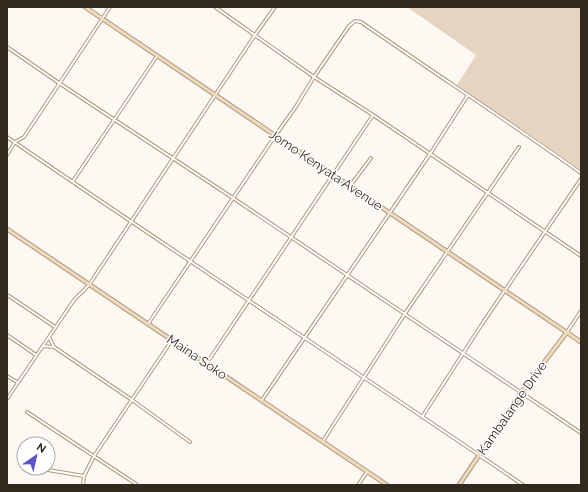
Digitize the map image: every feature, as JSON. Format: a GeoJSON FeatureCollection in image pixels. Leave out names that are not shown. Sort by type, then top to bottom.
{"type":"FeatureCollection","features":[{"type":"Feature","properties":{"kind":"street","name":"Jomo Kenyata Avenue"},"geometry":{"type":"LineString","coordinates":[[85,7],[581,342]]}},
{"type":"Feature","properties":{"kind":"street"},"geometry":{"type":"LineString","coordinates":[[7,155],[15,142],[24,137],[110,7]]}},
{"type":"Feature","properties":{"kind":"street"},"geometry":{"type":"LineString","coordinates":[[215,7],[314,77],[373,115],[581,256]]}},
{"type":"Feature","properties":{"kind":"street"},"geometry":{"type":"LineString","coordinates":[[7,399],[17,382],[74,300],[89,285],[275,7]]}},
{"type":"Feature","properties":{"kind":"street"},"geometry":{"type":"LineString","coordinates":[[148,324],[295,108],[314,77],[354,21],[361,22],[581,173]]}},
{"type":"Feature","properties":{"kind":"street"},"geometry":{"type":"LineString","coordinates":[[7,47],[59,84],[233,198],[290,238],[581,433]]}},
{"type":"Feature","properties":{"kind":"street"},"geometry":{"type":"LineString","coordinates":[[73,181],[116,120],[157,56]]}},
{"type":"Feature","properties":{"kind":"street"},"geometry":{"type":"LineString","coordinates":[[262,400],[348,276],[468,95]]}},
{"type":"Feature","properties":{"kind":"street"},"geometry":{"type":"LineString","coordinates":[[206,364],[373,115]]}},
{"type":"Feature","properties":{"kind":"street"},"geometry":{"type":"LineString","coordinates":[[7,137],[190,262],[364,377],[523,485]]}},
{"type":"Feature","properties":{"kind":"street"},"geometry":{"type":"LineString","coordinates":[[323,441],[404,314],[519,147]]}},
{"type":"Feature","properties":{"kind":"street"},"geometry":{"type":"LineString","coordinates":[[350,186],[371,158]]}},
{"type":"Feature","properties":{"kind":"street"},"geometry":{"type":"LineString","coordinates":[[422,417],[504,291],[581,179]]}},
{"type":"Feature","properties":{"kind":"street","name":"Maina Soko"},"geometry":{"type":"LineString","coordinates":[[7,229],[387,485]]}},
{"type":"Feature","properties":{"kind":"street"},"geometry":{"type":"LineString","coordinates":[[7,296],[55,327]]}},
{"type":"Feature","properties":{"kind":"street"},"geometry":{"type":"LineString","coordinates":[[567,332],[581,311]]}},
{"type":"Feature","properties":{"kind":"street","name":"Kambalange Drive"},"geometry":{"type":"LineString","coordinates":[[459,485],[522,393],[567,332]]}},
{"type":"Feature","properties":{"kind":"street"},"geometry":{"type":"LineString","coordinates":[[7,335],[36,355]]}},
{"type":"Feature","properties":{"kind":"street"},"geometry":{"type":"LineString","coordinates":[[49,337],[54,347],[132,400],[190,442]]}},
{"type":"Feature","properties":{"kind":"street"},"geometry":{"type":"LineString","coordinates":[[83,485],[84,476],[94,456],[172,340]]}},
{"type":"Feature","properties":{"kind":"street"},"geometry":{"type":"LineString","coordinates":[[42,346],[54,347]]}},
{"type":"Feature","properties":{"kind":"street"},"geometry":{"type":"LineString","coordinates":[[7,376],[17,382]]}},
{"type":"Feature","properties":{"kind":"street"},"geometry":{"type":"LineString","coordinates":[[27,412],[136,484]]}},
{"type":"Feature","properties":{"kind":"street"},"geometry":{"type":"LineString","coordinates":[[56,471],[84,476]]}},
{"type":"Feature","properties":{"kind":"street"},"geometry":{"type":"LineString","coordinates":[[358,485],[367,472]]}},
{"type":"Feature","properties":{"kind":"shaded area"},"geometry":{"type":"Polygon","coordinates":[[[407,7],[581,7],[581,170],[457,85],[476,55],[407,7]]]}}]}
